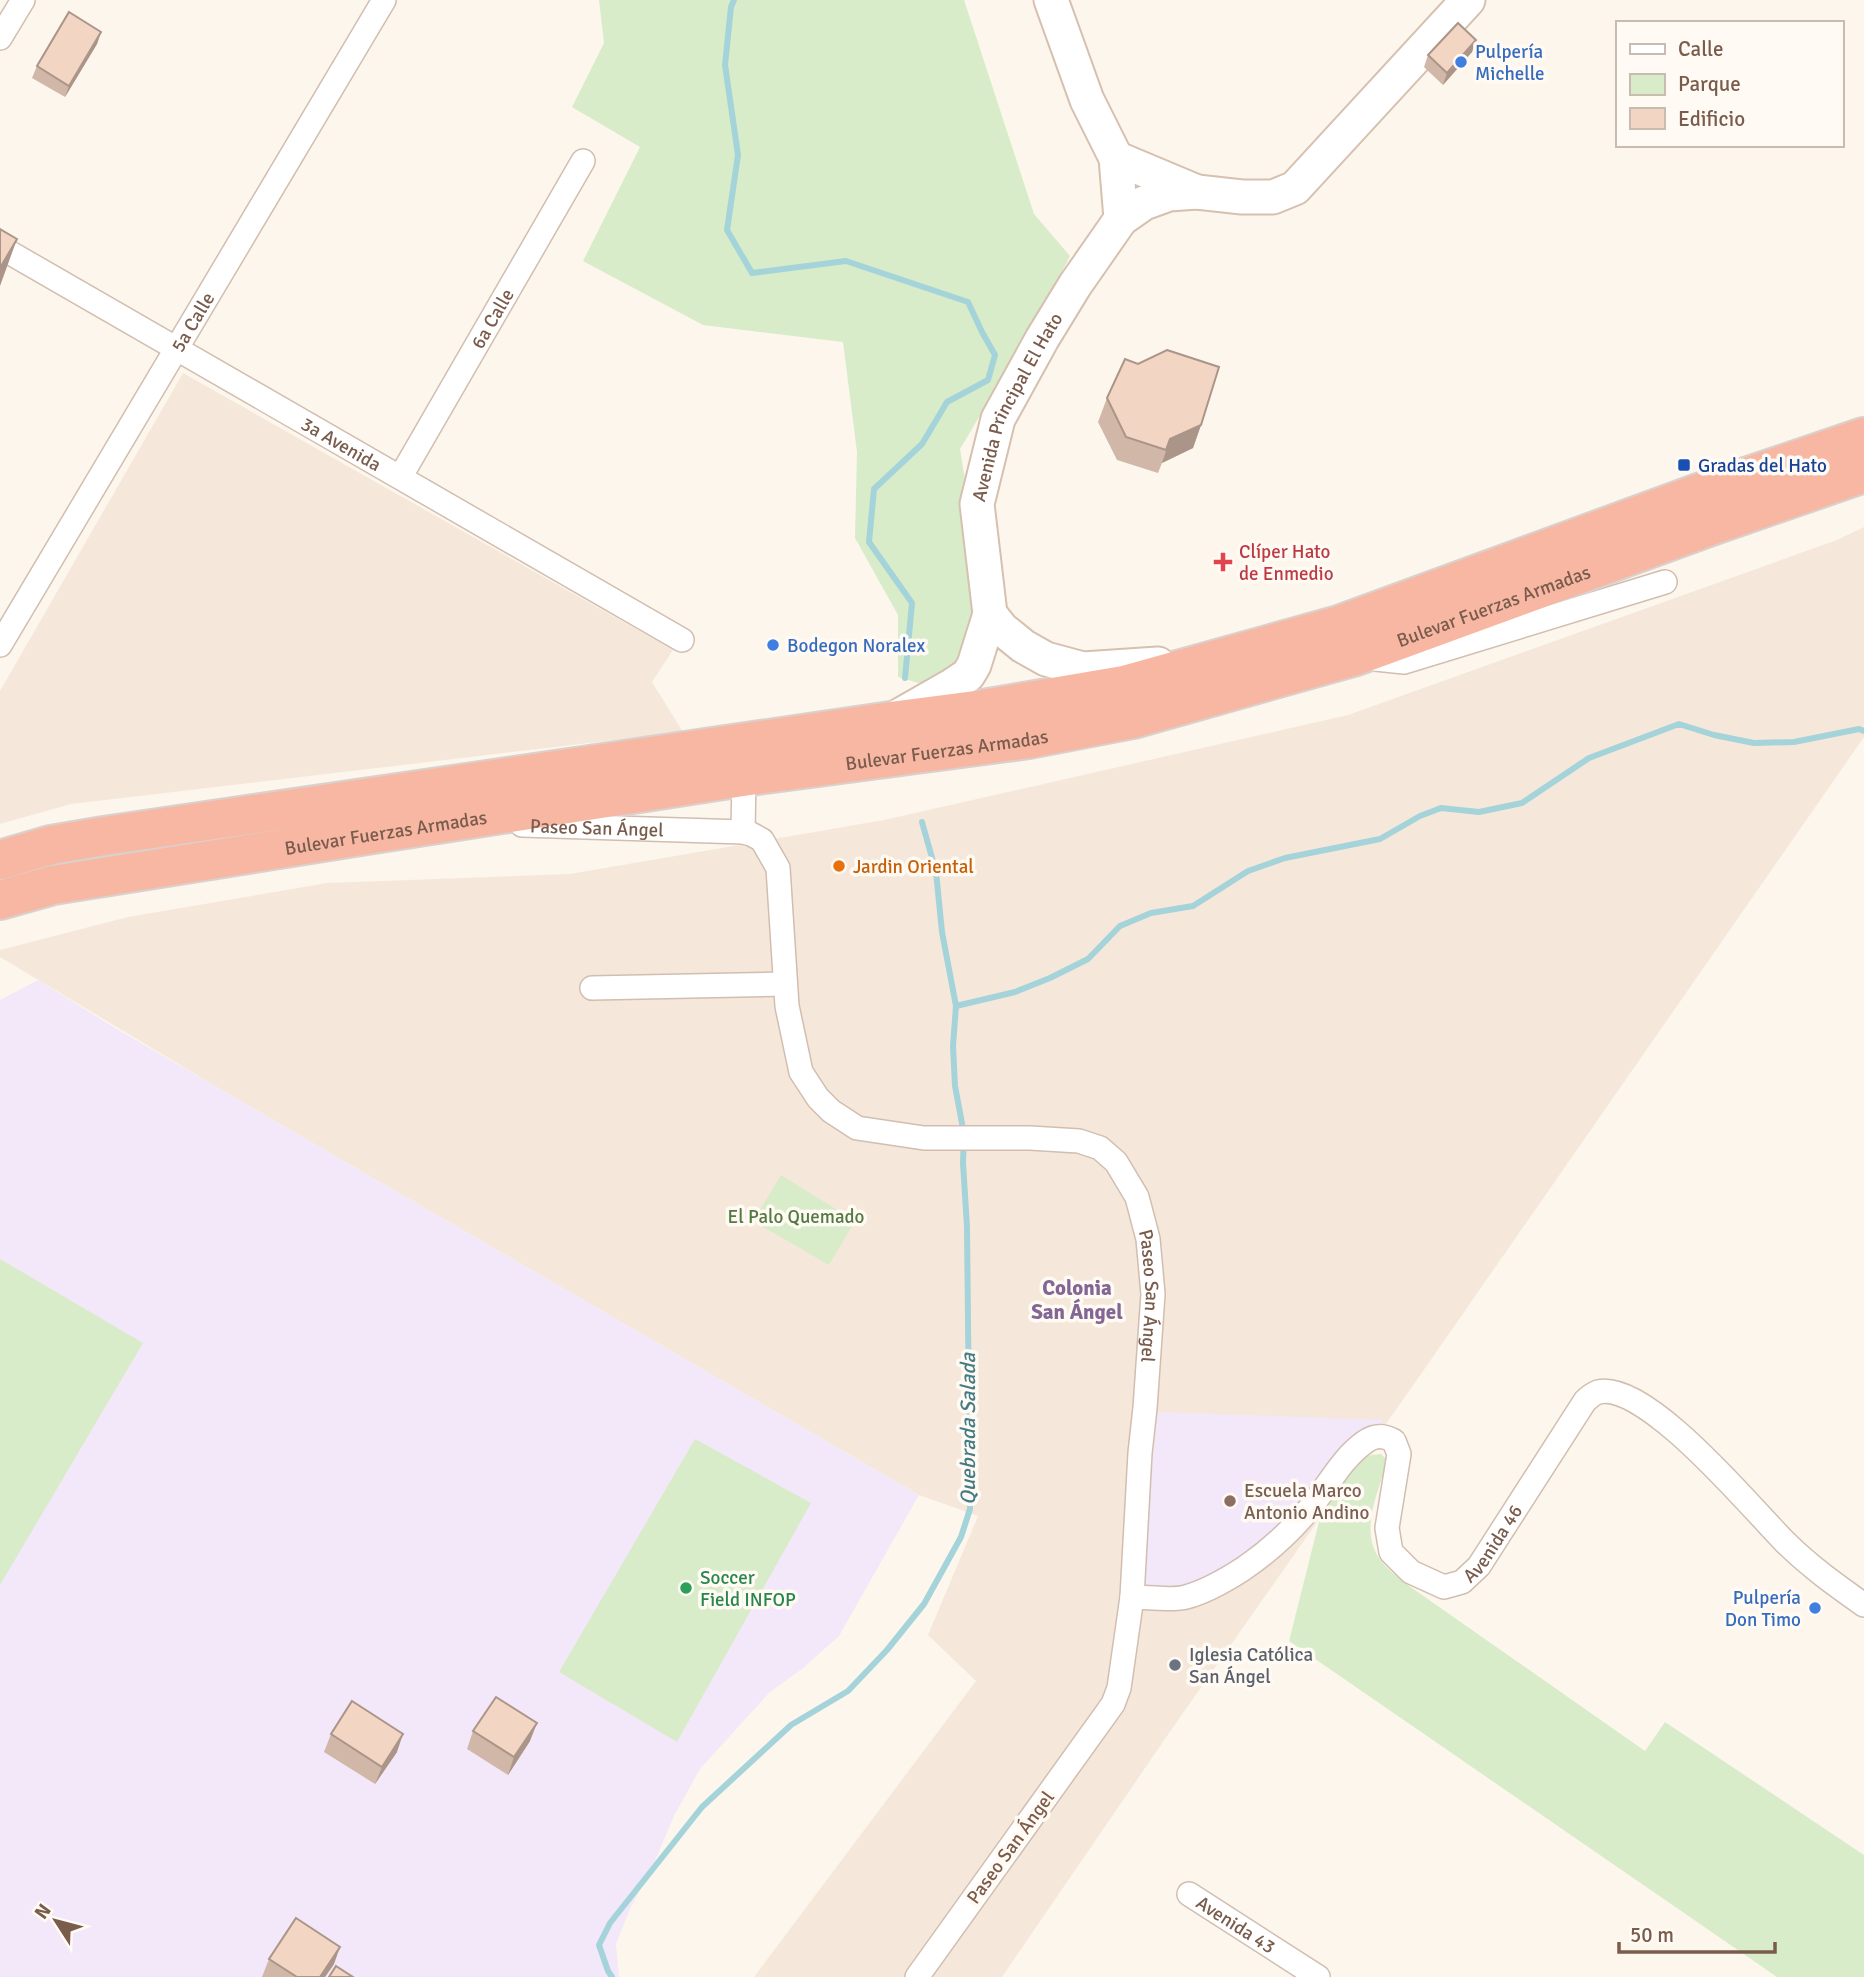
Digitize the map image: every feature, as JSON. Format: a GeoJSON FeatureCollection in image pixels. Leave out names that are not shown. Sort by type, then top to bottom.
{"type":"FeatureCollection","features":[{"type":"Feature","properties":{"kind":"highway","name":"Bulevar Fuerzas Armadas"},"geometry":{"type":"LineString","coordinates":[[0,860],[51,845],[104,836],[984,709],[1124,685],[1339,625],[1696,494],[1864,437]]}},
{"type":"Feature","properties":{"kind":"highway","name":"Bulevar Fuerzas Armadas"},"geometry":{"type":"LineString","coordinates":[[0,900],[53,885],[453,821],[744,776],[1029,739],[1133,719],[1356,656],[1864,473]]}},
{"type":"Feature","properties":{"kind":"street"},"geometry":{"type":"LineString","coordinates":[[1,33],[23,0]]}},
{"type":"Feature","properties":{"kind":"street","name":"5a Calle"},"geometry":{"type":"LineString","coordinates":[[0,645],[384,0]]}},
{"type":"Feature","properties":{"kind":"street"},"geometry":{"type":"LineString","coordinates":[[1051,0],[1087,100],[1116,158],[1121,219]]}},
{"type":"Feature","properties":{"kind":"street","name":"Avenida Principal El Hato"},"geometry":{"type":"LineString","coordinates":[[891,721],[968,675],[979,653],[990,614],[977,504],[998,419],[1075,285],[1121,219],[1144,203],[1169,194],[1196,192],[1273,197],[1295,188],[1468,0]]}},
{"type":"Feature","properties":{"kind":"street","name":"Avenida Principal El Hato"},"geometry":{"type":"LineString","coordinates":[[1116,158],[1196,192]]}},
{"type":"Feature","properties":{"kind":"street","name":"6a Calle"},"geometry":{"type":"LineString","coordinates":[[401,476],[583,161]]}},
{"type":"Feature","properties":{"kind":"street","name":"3a Avenida"},"geometry":{"type":"LineString","coordinates":[[0,247],[682,640]]}},
{"type":"Feature","properties":{"kind":"street"},"geometry":{"type":"LineString","coordinates":[[1356,656],[1404,662],[1665,582]]}},
{"type":"Feature","properties":{"kind":"street"},"geometry":{"type":"LineString","coordinates":[[990,614],[1002,629],[1023,646],[1046,659],[1083,669],[1213,661]]}},
{"type":"Feature","properties":{"kind":"street"},"geometry":{"type":"LineString","coordinates":[[743,832],[744,776]]}},
{"type":"Feature","properties":{"kind":"street","name":"Paseo San Ángel"},"geometry":{"type":"LineString","coordinates":[[453,821],[743,832],[762,839],[778,868],[787,1006],[801,1072],[818,1098],[831,1111],[857,1128],[924,1138],[1079,1141],[1100,1148],[1116,1162],[1137,1198],[1148,1239],[1153,1294],[1132,1597],[1119,1688],[1113,1704],[917,1977]]}},
{"type":"Feature","properties":{"kind":"street"},"geometry":{"type":"LineString","coordinates":[[592,988],[785,984]]}},
{"type":"Feature","properties":{"kind":"street","name":"Avenida 46"},"geometry":{"type":"LineString","coordinates":[[1132,1597],[1184,1598],[1242,1569],[1273,1547],[1309,1509],[1351,1454],[1376,1436],[1386,1436],[1394,1441],[1399,1454],[1387,1528],[1391,1552],[1411,1572],[1444,1587],[1462,1582],[1479,1566],[1585,1401],[1596,1392],[1609,1392],[1631,1398],[1665,1422],[1713,1464],[1787,1543],[1824,1577],[1864,1605]]}},
{"type":"Feature","properties":{"kind":"street","name":"Avenida 43"},"geometry":{"type":"LineString","coordinates":[[1189,1894],[1318,1977]]}},
{"type":"Feature","properties":{"kind":"shaded area"},"geometry":{"type":"Polygon","coordinates":[[[183,373],[673,650],[652,682],[683,732],[71,804],[0,824],[0,691],[183,373]]]}},
{"type":"Feature","properties":{"kind":"shaded area"},"geometry":{"type":"Polygon","coordinates":[[[1864,527],[1864,737],[1169,1733],[1002,1977],[754,1977],[976,1681],[928,1635],[978,1516],[919,1495],[215,1086],[0,957],[0,950],[128,917],[327,883],[570,874],[884,820],[1348,715],[1837,540],[1864,527]]]}},
{"type":"Feature","properties":{"kind":"shaded area"},"geometry":{"type":"Polygon","coordinates":[[[38,980],[112,1026],[919,1495],[839,1636],[802,1669],[770,1692],[700,1769],[674,1816],[616,1944],[619,1977],[0,1977],[0,1000],[38,980]]]}},
{"type":"Feature","properties":{"kind":"shaded area","name":"Escuela Marco Antonio Andino"},"geometry":{"type":"Polygon","coordinates":[[[1155,1412],[1383,1420],[1383,1433],[1274,1541],[1181,1592],[1141,1592],[1155,1412]]]}},
{"type":"Feature","properties":{"kind":"green space"},"geometry":{"type":"Polygon","coordinates":[[[599,0],[964,0],[1034,214],[1070,256],[1037,320],[960,449],[967,492],[976,616],[962,665],[929,686],[898,677],[898,615],[855,538],[857,452],[843,342],[703,325],[583,261],[640,147],[572,107],[604,43],[599,0]]]}},
{"type":"Feature","properties":{"kind":"green space","name":"El Palo Quemado"},"geometry":{"type":"Polygon","coordinates":[[[781,1175],[855,1221],[829,1265],[753,1221],[781,1175]]]}},
{"type":"Feature","properties":{"kind":"green space"},"geometry":{"type":"Polygon","coordinates":[[[0,1259],[143,1343],[0,1585],[0,1259]]]}},
{"type":"Feature","properties":{"kind":"green space","name":"Soccer Field INFOP"},"geometry":{"type":"Polygon","coordinates":[[[695,1439],[811,1503],[677,1742],[559,1672],[695,1439]]]}},
{"type":"Feature","properties":{"kind":"green space"},"geometry":{"type":"Polygon","coordinates":[[[1381,1454],[1386,1459],[1385,1468],[1370,1528],[1375,1551],[1389,1570],[1402,1581],[1645,1751],[1665,1722],[1864,1855],[1864,1977],[1777,1977],[1289,1641],[1323,1506],[1354,1462],[1381,1454]]]}},
{"type":"Feature","properties":{"kind":"building"},"geometry":{"type":"Polygon","coordinates":[[[69,12],[101,32],[69,86],[37,66],[69,12]]]}},
{"type":"Feature","properties":{"kind":"building"},"geometry":{"type":"Polygon","coordinates":[[[1458,23],[1476,40],[1447,73],[1428,55],[1458,23]]]}},
{"type":"Feature","properties":{"kind":"building"},"geometry":{"type":"Polygon","coordinates":[[[0,229],[17,239],[0,268],[0,229]]]}},
{"type":"Feature","properties":{"kind":"building"},"geometry":{"type":"Polygon","coordinates":[[[1167,350],[1219,367],[1201,425],[1170,439],[1166,450],[1126,437],[1107,398],[1125,359],[1138,364],[1167,350]]]}},
{"type":"Feature","properties":{"kind":"building"},"geometry":{"type":"Polygon","coordinates":[[[496,1697],[537,1723],[514,1757],[473,1731],[496,1697]]]}},
{"type":"Feature","properties":{"kind":"building"},"geometry":{"type":"Polygon","coordinates":[[[352,1701],[403,1734],[382,1767],[331,1734],[352,1701]]]}},
{"type":"Feature","properties":{"kind":"building"},"geometry":{"type":"Polygon","coordinates":[[[296,1918],[340,1947],[320,1977],[297,1977],[269,1959],[296,1918]]]}},
{"type":"Feature","properties":{"kind":"building"},"geometry":{"type":"Polygon","coordinates":[[[336,1966],[353,1977],[329,1977],[336,1966]]]}},
{"type":"Feature","properties":{"kind":"waterway","name":"Quebrada Salada"},"geometry":{"type":"LineString","coordinates":[[734,0],[725,65],[738,155],[727,230],[752,273],[846,261],[968,302],[995,355],[988,380],[947,402],[922,444],[874,489],[869,542],[912,603],[905,678]]}},
{"type":"Feature","properties":{"kind":"waterway"},"geometry":{"type":"LineString","coordinates":[[956,1006],[1015,992],[1050,978],[1088,959],[1120,926],[1151,913],[1193,906],[1248,871],[1285,858],[1380,839],[1420,816],[1441,808],[1479,812],[1522,803],[1589,758],[1679,724],[1754,743],[1794,742],[1859,729],[1864,731]]}},
{"type":"Feature","properties":{"kind":"waterway","name":"Quebrada Salada"},"geometry":{"type":"LineString","coordinates":[[612,1977],[599,1945],[610,1923],[702,1807],[791,1725],[848,1691],[887,1650],[924,1604],[961,1537],[970,1509],[967,1227],[964,1134],[955,1086],[953,1046],[956,1006],[942,932],[936,872],[922,822]]}},
{"type":"Feature","properties":{"kind":"place","name":"Pulpería Michelle"},"geometry":{"type":"Point","coordinates":[1461,62]}},
{"type":"Feature","properties":{"kind":"place","name":"Gradas del Hato"},"geometry":{"type":"Point","coordinates":[1684,465]}},
{"type":"Feature","properties":{"kind":"place","name":"Clíper Hato de Enmedio"},"geometry":{"type":"Point","coordinates":[1223,562]}},
{"type":"Feature","properties":{"kind":"place","name":"Bodegon Noralex"},"geometry":{"type":"Point","coordinates":[773,645]}},
{"type":"Feature","properties":{"kind":"place","name":"Jardin Oriental"},"geometry":{"type":"Point","coordinates":[839,866]}},
{"type":"Feature","properties":{"kind":"place","name":"Escuela Marco Antonio Andino"},"geometry":{"type":"Point","coordinates":[1230,1501]}},
{"type":"Feature","properties":{"kind":"place","name":"Soccer Field INFOP"},"geometry":{"type":"Point","coordinates":[686,1588]}},
{"type":"Feature","properties":{"kind":"place","name":"Pulpería Don Timo"},"geometry":{"type":"Point","coordinates":[1815,1608]}},
{"type":"Feature","properties":{"kind":"place","name":"Iglesia Católica San Ángel"},"geometry":{"type":"Point","coordinates":[1175,1665]}},
{"type":"Feature","properties":{"kind":"district","name":"Colonia San Ángel"},"geometry":{"type":"Point","coordinates":[1077,1300]}}]}
